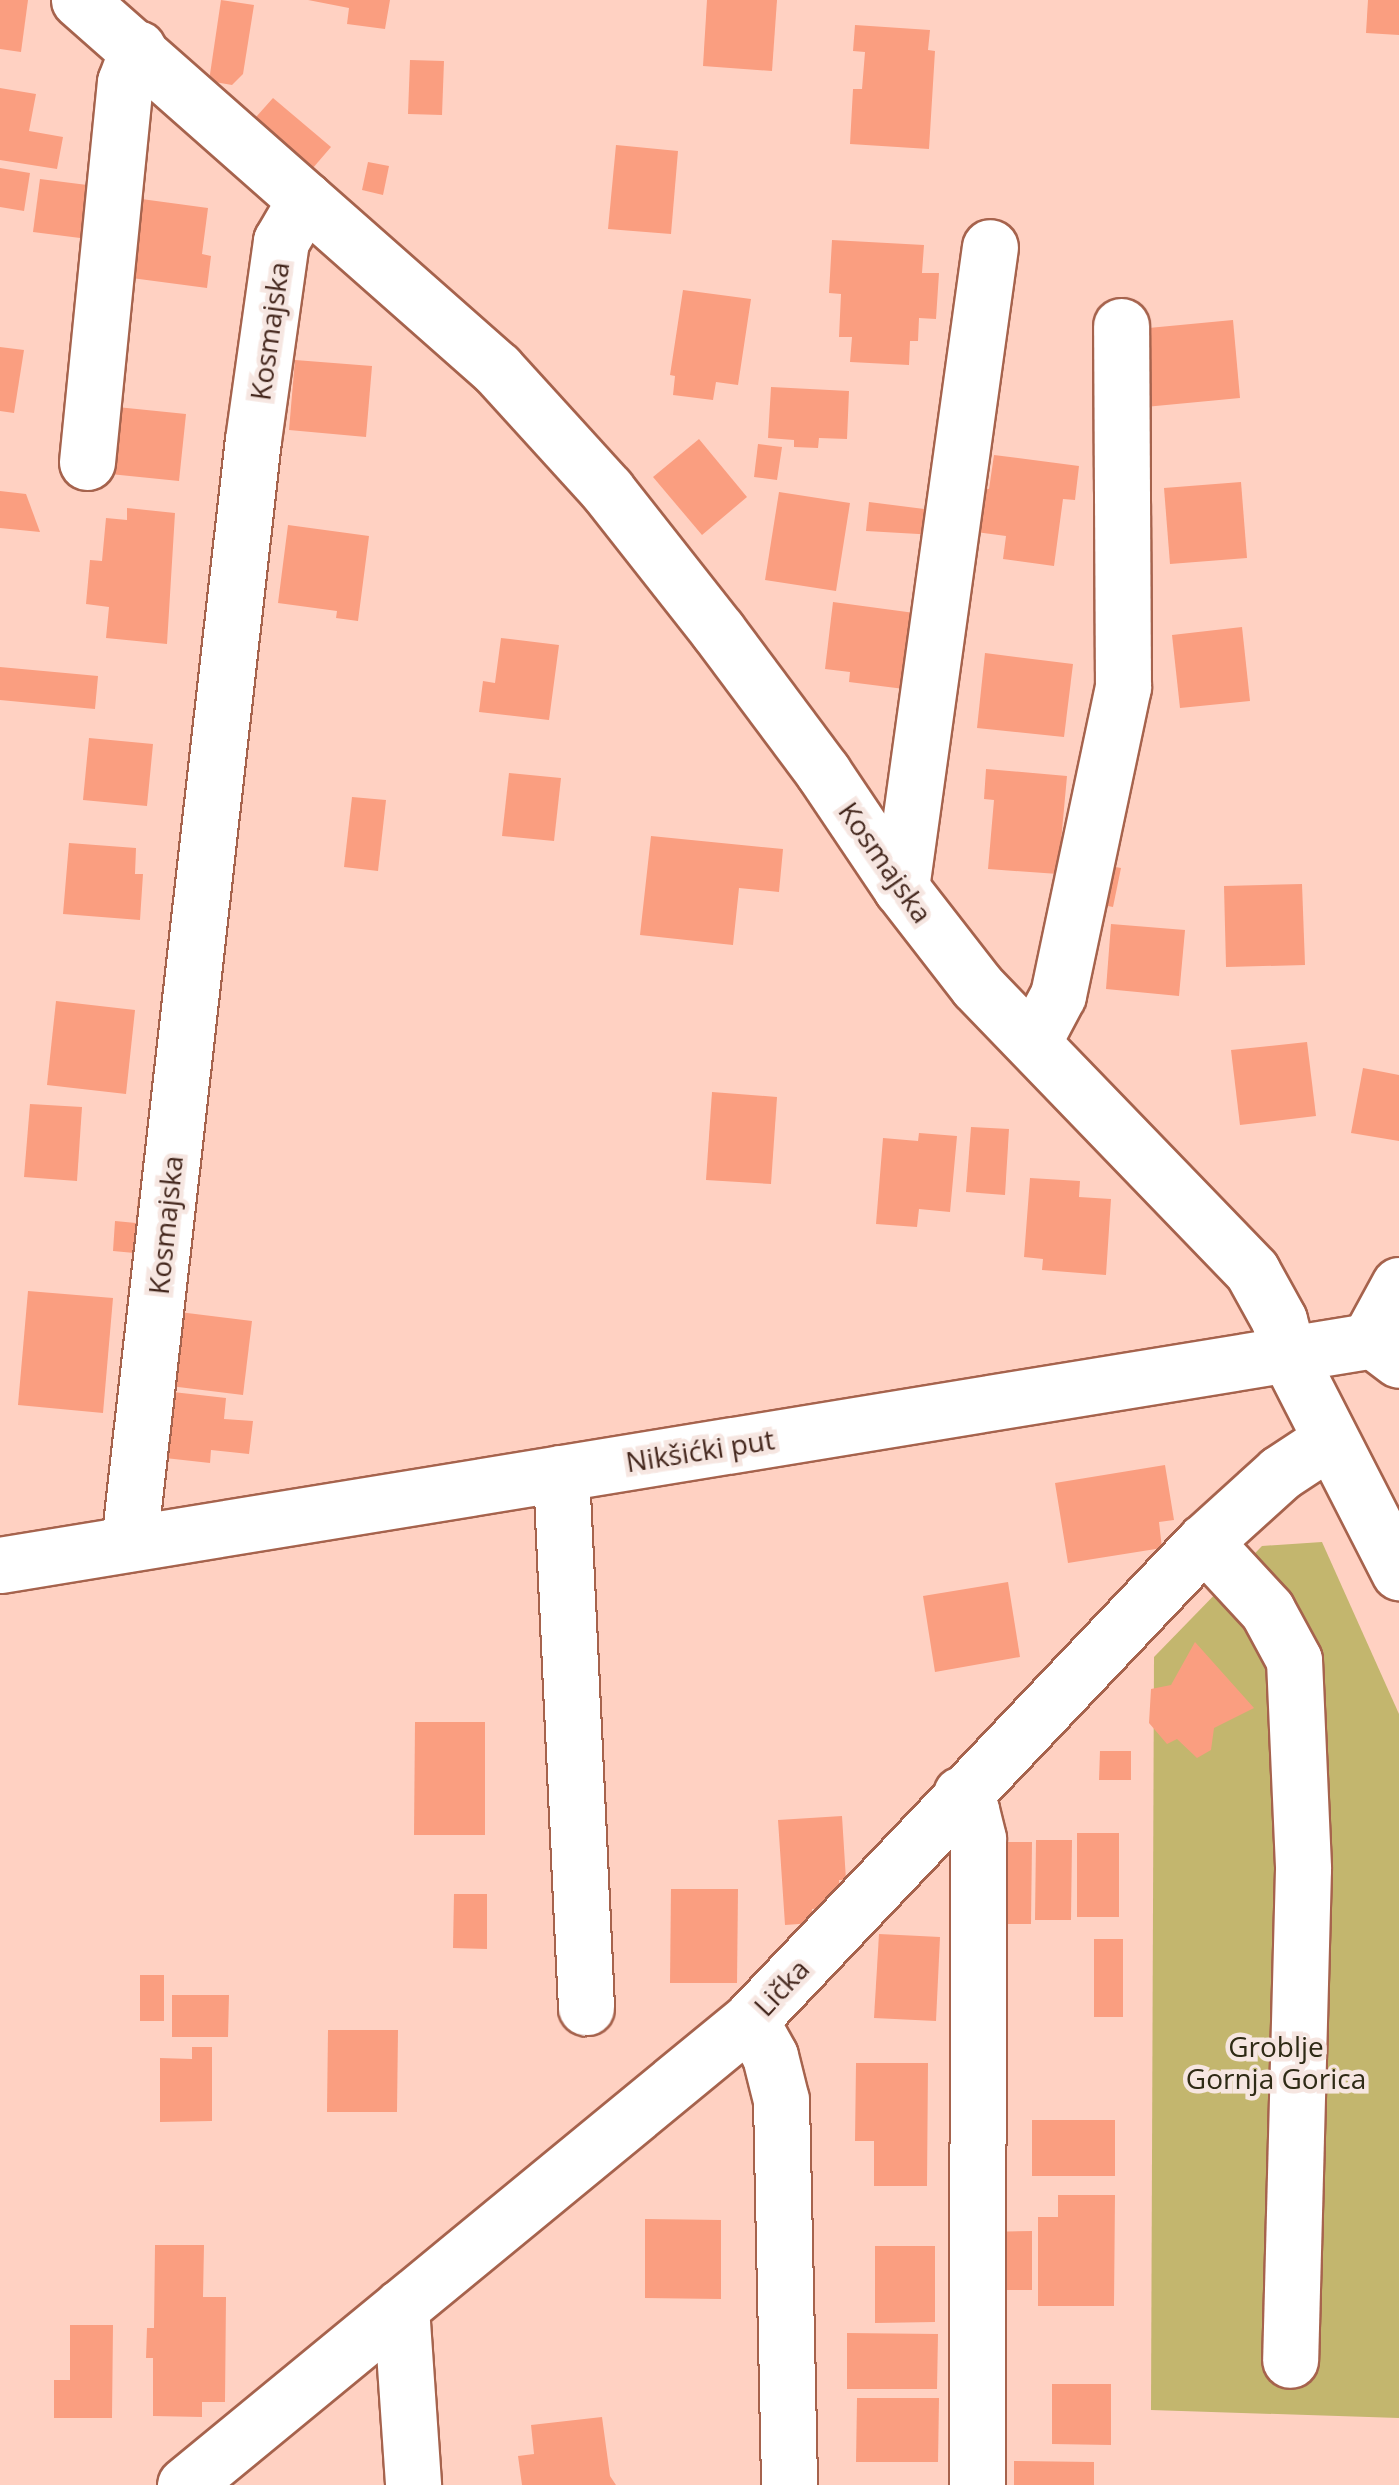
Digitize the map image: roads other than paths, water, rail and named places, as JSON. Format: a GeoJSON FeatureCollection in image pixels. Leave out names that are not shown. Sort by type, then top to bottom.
{"type":"FeatureCollection","features":[{"type":"Feature","properties":{"kind":"street","name":"Kosmajska"},"geometry":{"type":"LineString","coordinates":[[78,0],[138,48],[497,369],[607,490],[824,772],[901,888],[977,986],[1252,1271],[1280,1320],[1290,1357],[1330,1440],[1399,1572]]}},
{"type":"Feature","properties":{"kind":"street"},"geometry":{"type":"LineString","coordinates":[[86,462],[125,82],[138,48]]}},
{"type":"Feature","properties":{"kind":"street","name":"Kosmajska"},"geometry":{"type":"LineString","coordinates":[[129,1543],[254,440],[281,241],[290,218],[305,200]]}},
{"type":"Feature","properties":{"kind":"street"},"geometry":{"type":"LineString","coordinates":[[901,888],[990,247]]}},
{"type":"Feature","properties":{"kind":"street"},"geometry":{"type":"LineString","coordinates":[[1032,1042],[1058,996],[1123,687],[1121,326]]}},
{"type":"Feature","properties":{"kind":"street"},"geometry":{"type":"LineString","coordinates":[[1392,1341],[1399,1285]]}},
{"type":"Feature","properties":{"kind":"street","name":"Nikšićki put"},"geometry":{"type":"LineString","coordinates":[[0,1565],[1392,1341]]}},
{"type":"Feature","properties":{"kind":"street","name":"Lička"},"geometry":{"type":"LineString","coordinates":[[209,2477],[402,2307],[750,2020],[1204,1542],[1280,1473],[1330,1440]]}},
{"type":"Feature","properties":{"kind":"street"},"geometry":{"type":"LineString","coordinates":[[561,1472],[586,2008]]}},
{"type":"Feature","properties":{"kind":"street"},"geometry":{"type":"LineString","coordinates":[[1204,1542],[1267,1610],[1294,1660],[1303,1869],[1290,2360]]}},
{"type":"Feature","properties":{"kind":"street"},"geometry":{"type":"LineString","coordinates":[[961,1794],[971,1810],[978,1838],[977,2485]]}},
{"type":"Feature","properties":{"kind":"street"},"geometry":{"type":"LineString","coordinates":[[750,2020],[770,2056],[781,2100],[789,2485]]}},
{"type":"Feature","properties":{"kind":"street"},"geometry":{"type":"LineString","coordinates":[[402,2307],[413,2485]]}},
{"type":"Feature","properties":{"kind":"park label","name":"Groblje Gornja Gorica"},"geometry":{"type":"Point","coordinates":[1276,2062]}}]}
